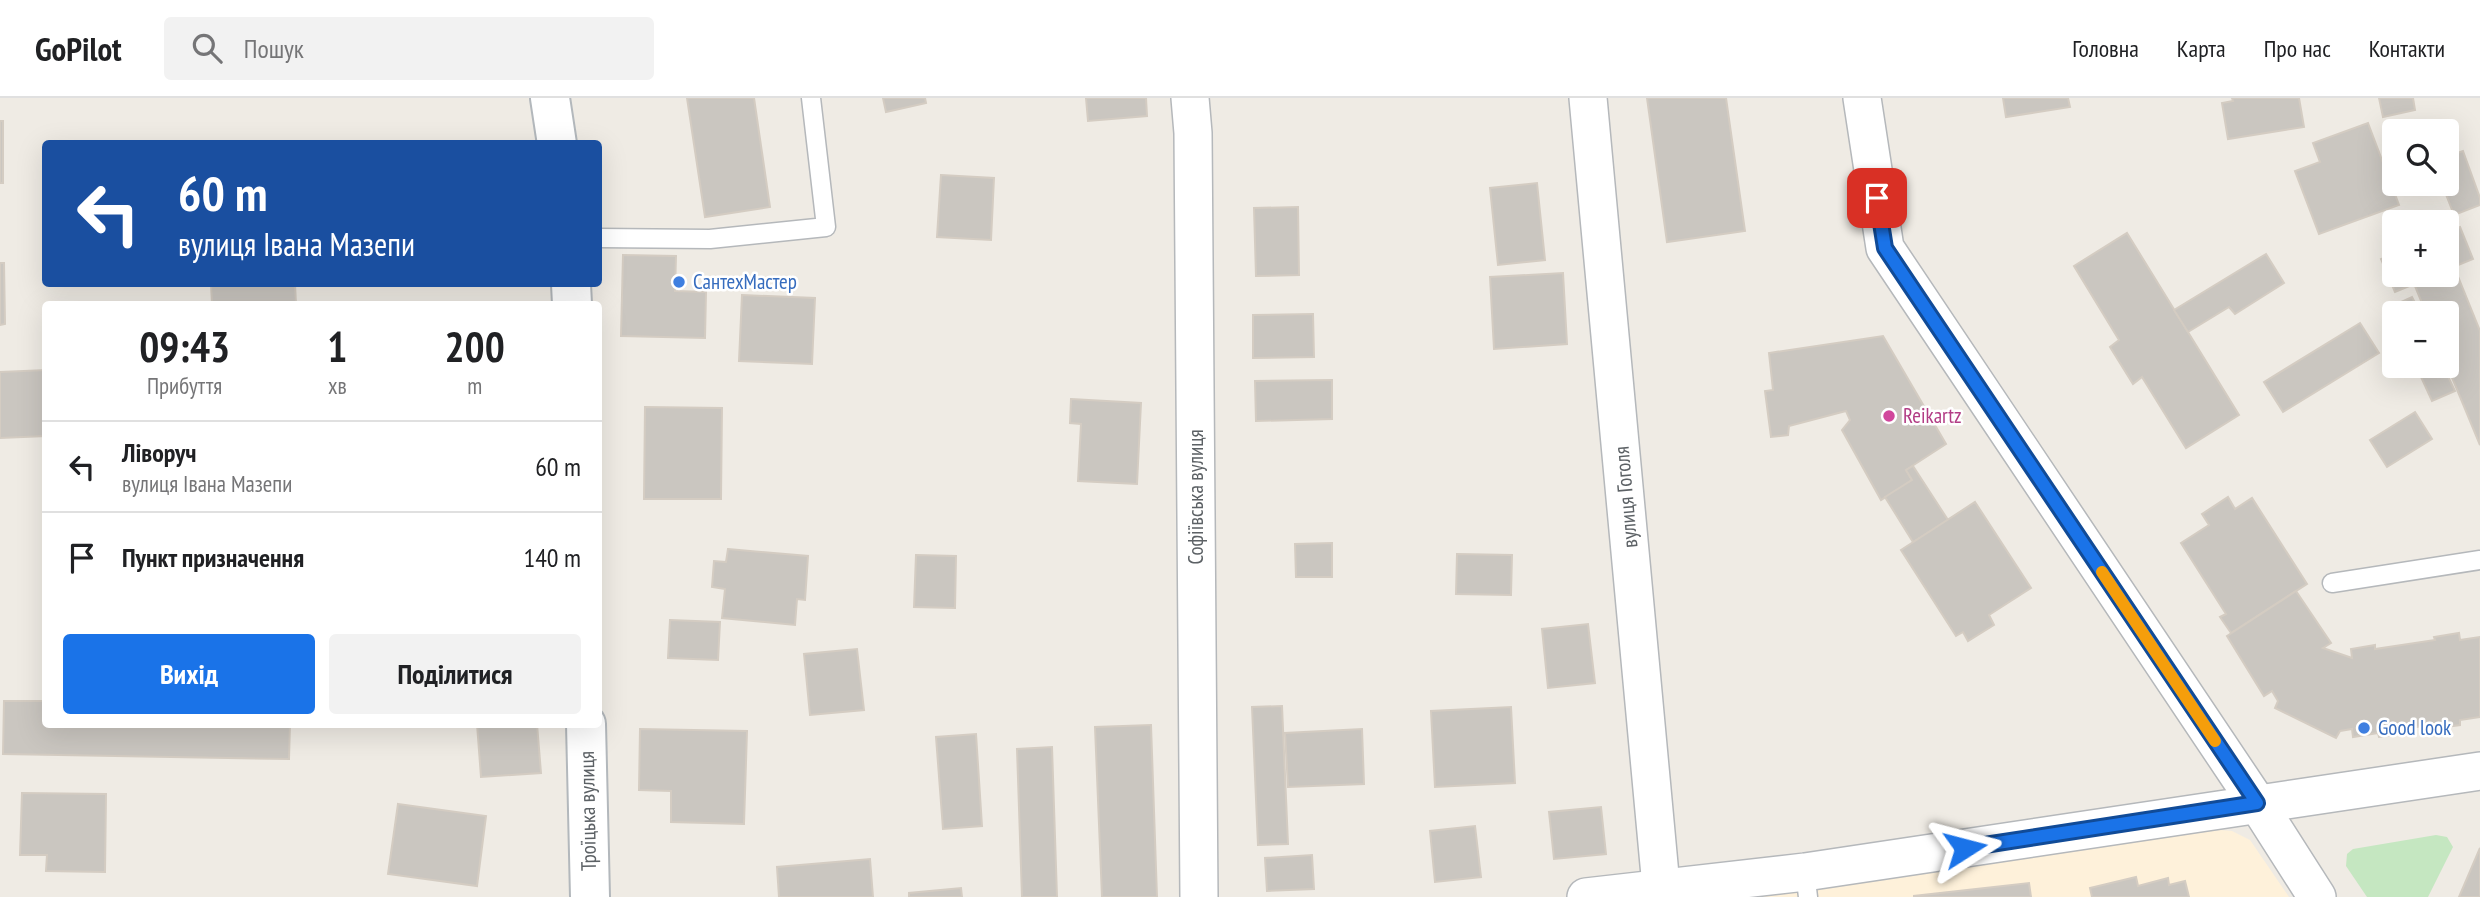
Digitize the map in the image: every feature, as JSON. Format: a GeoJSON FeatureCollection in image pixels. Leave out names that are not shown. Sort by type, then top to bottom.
{"type":"FeatureCollection","features":[{"type":"Feature","properties":{"kind":"main road"},"geometry":{"type":"LineString","coordinates":[[551,98],[556,140]]}},
{"type":"Feature","properties":{"kind":"main road","name":"Троїцька вулиця"},"geometry":{"type":"LineString","coordinates":[[586,728],[590,897]]}},
{"type":"Feature","properties":{"kind":"street","name":"Софіївська вулиця"},"geometry":{"type":"LineString","coordinates":[[1191,98],[1199,897]]}},
{"type":"Feature","properties":{"kind":"street","name":"вулиця Гоголя"},"geometry":{"type":"LineString","coordinates":[[1588,98],[1662,893]]}},
{"type":"Feature","properties":{"kind":"street"},"geometry":{"type":"LineString","coordinates":[[1862,98],[1885,248],[2257,803],[2317,897]]}},
{"type":"Feature","properties":{"kind":"street"},"geometry":{"type":"LineString","coordinates":[[1586,897],[1807,885],[2257,803],[2480,771]]}},
{"type":"Feature","properties":{"kind":"lane"},"geometry":{"type":"LineString","coordinates":[[602,238],[710,239],[826,227],[811,98]]}},
{"type":"Feature","properties":{"kind":"lane"},"geometry":{"type":"LineString","coordinates":[[2332,583],[2480,560]]}},
{"type":"Feature","properties":{"kind":"shaded area"},"geometry":{"type":"Polygon","coordinates":[[[2220,830],[2232,831],[2250,840],[2289,897],[1719,897],[2220,830]]]}},
{"type":"Feature","properties":{"kind":"green space"},"geometry":{"type":"Polygon","coordinates":[[[2436,835],[2447,837],[2453,847],[2428,897],[2367,897],[2346,866],[2347,854],[2353,849],[2436,835]]]}},
{"type":"Feature","properties":{"kind":"building"},"geometry":{"type":"Polygon","coordinates":[[[687,98],[754,98],[770,207],[705,217],[687,98]]]}},
{"type":"Feature","properties":{"kind":"building"},"geometry":{"type":"Polygon","coordinates":[[[883,98],[925,98],[926,103],[886,112],[883,98]]]}},
{"type":"Feature","properties":{"kind":"building"},"geometry":{"type":"Polygon","coordinates":[[[1086,98],[1146,98],[1147,116],[1088,121],[1086,98]]]}},
{"type":"Feature","properties":{"kind":"building"},"geometry":{"type":"Polygon","coordinates":[[[1647,98],[1726,98],[1745,231],[1667,242],[1647,98]]]}},
{"type":"Feature","properties":{"kind":"building"},"geometry":{"type":"Polygon","coordinates":[[[2003,98],[2068,98],[2070,107],[2006,117],[2003,98]]]}},
{"type":"Feature","properties":{"kind":"building"},"geometry":{"type":"Polygon","coordinates":[[[2232,98],[2299,98],[2304,127],[2228,139],[2222,103],[2233,101],[2232,98]]]}},
{"type":"Feature","properties":{"kind":"building"},"geometry":{"type":"Polygon","coordinates":[[[2379,98],[2413,98],[2415,110],[2383,117],[2379,98]]]}},
{"type":"Feature","properties":{"kind":"building"},"geometry":{"type":"Polygon","coordinates":[[[0,121],[3,121],[3,183],[0,183],[0,121]]]}},
{"type":"Feature","properties":{"kind":"building"},"geometry":{"type":"Polygon","coordinates":[[[2368,123],[2382,160],[2382,196],[2396,196],[2399,205],[2319,234],[2295,171],[2320,162],[2313,143],[2368,123]]]}},
{"type":"Feature","properties":{"kind":"building"},"geometry":{"type":"Polygon","coordinates":[[[2463,151],[2480,198],[2480,205],[2459,213],[2459,210],[2452,210],[2447,196],[2459,196],[2459,152],[2463,151]]]}},
{"type":"Feature","properties":{"kind":"building"},"geometry":{"type":"Polygon","coordinates":[[[941,175],[994,178],[991,240],[937,237],[941,175]]]}},
{"type":"Feature","properties":{"kind":"building"},"geometry":{"type":"Polygon","coordinates":[[[1537,183],[1545,260],[1498,265],[1490,188],[1537,183]]]}},
{"type":"Feature","properties":{"kind":"building"},"geometry":{"type":"Polygon","coordinates":[[[1298,207],[1299,275],[1256,276],[1254,208],[1298,207]]]}},
{"type":"Feature","properties":{"kind":"building"},"geometry":{"type":"Polygon","coordinates":[[[2459,227],[2473,259],[2459,265],[2459,227]]]}},
{"type":"Feature","properties":{"kind":"building"},"geometry":{"type":"Polygon","coordinates":[[[2127,233],[2239,415],[2186,448],[2142,377],[2133,384],[2110,347],[2119,340],[2074,266],[2127,233]]]}},
{"type":"Feature","properties":{"kind":"building"},"geometry":{"type":"Polygon","coordinates":[[[2266,254],[2284,283],[2235,314],[2229,307],[2188,332],[2174,310],[2266,254]]]}},
{"type":"Feature","properties":{"kind":"building"},"geometry":{"type":"Polygon","coordinates":[[[623,255],[676,256],[675,291],[706,292],[705,338],[621,336],[623,255]]]}},
{"type":"Feature","properties":{"kind":"building"},"geometry":{"type":"Polygon","coordinates":[[[0,263],[4,263],[5,324],[0,325],[0,263]]]}},
{"type":"Feature","properties":{"kind":"building"},"geometry":{"type":"Polygon","coordinates":[[[1563,273],[1567,344],[1494,349],[1490,277],[1563,273]]]}},
{"type":"Feature","properties":{"kind":"building"},"geometry":{"type":"Polygon","coordinates":[[[2459,279],[2480,331],[2480,445],[2452,378],[2459,378],[2459,301],[2421,301],[2415,287],[2459,287],[2459,279]]]}},
{"type":"Feature","properties":{"kind":"building"},"geometry":{"type":"Polygon","coordinates":[[[211,287],[295,287],[296,301],[212,301],[211,287]]]}},
{"type":"Feature","properties":{"kind":"building"},"geometry":{"type":"Polygon","coordinates":[[[2393,287],[2407,287],[2395,292],[2393,287]]]}},
{"type":"Feature","properties":{"kind":"building"},"geometry":{"type":"Polygon","coordinates":[[[742,295],[815,298],[812,364],[739,361],[742,295]]]}},
{"type":"Feature","properties":{"kind":"building"},"geometry":{"type":"Polygon","coordinates":[[[1313,314],[1314,357],[1253,358],[1253,315],[1313,314]]]}},
{"type":"Feature","properties":{"kind":"building"},"geometry":{"type":"Polygon","coordinates":[[[2360,323],[2379,353],[2283,412],[2264,382],[2360,323]]]}},
{"type":"Feature","properties":{"kind":"building","name":"Reikartz"},"geometry":{"type":"Polygon","coordinates":[[[1883,336],[1946,444],[1906,470],[1912,480],[1881,500],[1842,430],[1850,420],[1846,411],[1789,426],[1788,435],[1771,437],[1765,391],[1773,390],[1769,353],[1883,336]]]}},
{"type":"Feature","properties":{"kind":"building"},"geometry":{"type":"Polygon","coordinates":[[[42,370],[42,436],[0,438],[0,372],[42,370]]]}},
{"type":"Feature","properties":{"kind":"building"},"geometry":{"type":"Polygon","coordinates":[[[2421,378],[2449,378],[2455,391],[2432,401],[2421,378]]]}},
{"type":"Feature","properties":{"kind":"building"},"geometry":{"type":"Polygon","coordinates":[[[1332,380],[1332,419],[1256,421],[1255,381],[1332,380]]]}},
{"type":"Feature","properties":{"kind":"building"},"geometry":{"type":"Polygon","coordinates":[[[1071,399],[1141,403],[1137,484],[1078,481],[1081,424],[1070,423],[1071,399]]]}},
{"type":"Feature","properties":{"kind":"building"},"geometry":{"type":"Polygon","coordinates":[[[645,407],[722,408],[721,499],[644,499],[645,407]]]}},
{"type":"Feature","properties":{"kind":"building"},"geometry":{"type":"Polygon","coordinates":[[[2415,412],[2432,439],[2387,467],[2370,440],[2415,412]]]}},
{"type":"Feature","properties":{"kind":"building"},"geometry":{"type":"Polygon","coordinates":[[[1913,466],[1948,520],[1913,542],[1885,497],[1912,480],[1906,470],[1913,466]]]}},
{"type":"Feature","properties":{"kind":"building"},"geometry":{"type":"Polygon","coordinates":[[[2228,497],[2235,509],[2252,498],[2307,584],[2231,633],[2220,617],[2226,614],[2181,543],[2209,525],[2202,514],[2228,497]]]}},
{"type":"Feature","properties":{"kind":"building"},"geometry":{"type":"Polygon","coordinates":[[[1975,502],[2031,588],[1989,615],[1994,625],[1968,641],[1963,632],[1956,636],[1901,550],[1975,502]]]}},
{"type":"Feature","properties":{"kind":"building"},"geometry":{"type":"Polygon","coordinates":[[[1332,543],[1332,577],[1296,577],[1295,544],[1332,543]]]}},
{"type":"Feature","properties":{"kind":"building"},"geometry":{"type":"Polygon","coordinates":[[[728,549],[808,556],[805,600],[797,599],[795,625],[722,618],[725,589],[712,587],[714,561],[726,562],[728,549]]]}},
{"type":"Feature","properties":{"kind":"building"},"geometry":{"type":"Polygon","coordinates":[[[1457,554],[1512,555],[1511,595],[1456,594],[1457,554]]]}},
{"type":"Feature","properties":{"kind":"building"},"geometry":{"type":"Polygon","coordinates":[[[916,555],[956,556],[955,608],[914,607],[916,555]]]}},
{"type":"Feature","properties":{"kind":"building"},"geometry":{"type":"Polygon","coordinates":[[[2296,591],[2331,643],[2323,648],[2352,658],[2351,649],[2375,645],[2375,649],[2435,640],[2434,637],[2459,633],[2460,640],[2480,637],[2480,717],[2460,720],[2460,725],[2445,727],[2445,723],[2394,730],[2395,735],[2379,737],[2378,733],[2353,737],[2352,729],[2340,731],[2336,738],[2275,708],[2278,701],[2272,691],[2264,696],[2227,636],[2296,591]]]}},
{"type":"Feature","properties":{"kind":"building"},"geometry":{"type":"Polygon","coordinates":[[[670,620],[720,622],[718,660],[668,658],[670,620]]]}},
{"type":"Feature","properties":{"kind":"building"},"geometry":{"type":"Polygon","coordinates":[[[1588,624],[1595,683],[1548,688],[1542,629],[1588,624]]]}},
{"type":"Feature","properties":{"kind":"building"},"geometry":{"type":"Polygon","coordinates":[[[857,649],[864,710],[810,715],[804,654],[857,649]]]}},
{"type":"Feature","properties":{"kind":"building"},"geometry":{"type":"Polygon","coordinates":[[[4,701],[42,701],[42,728],[290,728],[289,759],[3,754],[4,701]]]}},
{"type":"Feature","properties":{"kind":"building"},"geometry":{"type":"Polygon","coordinates":[[[1282,706],[1288,844],[1258,845],[1252,707],[1282,706]]]}},
{"type":"Feature","properties":{"kind":"building"},"geometry":{"type":"Polygon","coordinates":[[[1511,707],[1515,783],[1435,787],[1431,711],[1511,707]]]}},
{"type":"Feature","properties":{"kind":"building"},"geometry":{"type":"Polygon","coordinates":[[[1151,725],[1157,897],[1102,897],[1095,727],[1151,725]]]}},
{"type":"Feature","properties":{"kind":"building"},"geometry":{"type":"Polygon","coordinates":[[[477,728],[537,728],[541,773],[481,777],[477,728]]]}},
{"type":"Feature","properties":{"kind":"building"},"geometry":{"type":"Polygon","coordinates":[[[640,729],[747,731],[744,824],[671,822],[671,791],[639,790],[640,729]]]}},
{"type":"Feature","properties":{"kind":"building"},"geometry":{"type":"Polygon","coordinates":[[[1362,729],[1364,784],[1288,787],[1285,733],[1362,729]]]}},
{"type":"Feature","properties":{"kind":"building"},"geometry":{"type":"Polygon","coordinates":[[[976,734],[982,826],[943,829],[936,737],[976,734]]]}},
{"type":"Feature","properties":{"kind":"building"},"geometry":{"type":"Polygon","coordinates":[[[1052,747],[1057,897],[1022,897],[1017,749],[1052,747]]]}},
{"type":"Feature","properties":{"kind":"building"},"geometry":{"type":"Polygon","coordinates":[[[22,793],[106,794],[105,872],[46,871],[47,855],[20,855],[22,793]]]}},
{"type":"Feature","properties":{"kind":"building"},"geometry":{"type":"Polygon","coordinates":[[[398,804],[486,816],[477,886],[388,874],[398,804]]]}},
{"type":"Feature","properties":{"kind":"building"},"geometry":{"type":"Polygon","coordinates":[[[1601,807],[1606,854],[1554,859],[1549,812],[1601,807]]]}},
{"type":"Feature","properties":{"kind":"building"},"geometry":{"type":"Polygon","coordinates":[[[1475,826],[1481,877],[1435,882],[1430,831],[1475,826]]]}},
{"type":"Feature","properties":{"kind":"building"},"geometry":{"type":"Polygon","coordinates":[[[2480,848],[2480,897],[2459,897],[2480,848]]]}},
{"type":"Feature","properties":{"kind":"building"},"geometry":{"type":"Polygon","coordinates":[[[1312,855],[1314,889],[1267,891],[1265,858],[1312,855]]]}},
{"type":"Feature","properties":{"kind":"building"},"geometry":{"type":"Polygon","coordinates":[[[870,859],[873,897],[779,897],[777,867],[870,859]]]}},
{"type":"Feature","properties":{"kind":"building"},"geometry":{"type":"Polygon","coordinates":[[[2136,877],[2138,886],[2168,878],[2169,885],[2185,881],[2189,897],[2092,897],[2090,888],[2136,877]]]}},
{"type":"Feature","properties":{"kind":"building"},"geometry":{"type":"Polygon","coordinates":[[[2029,883],[2031,897],[1914,897],[1914,896],[2029,883]]]}},
{"type":"Feature","properties":{"kind":"building"},"geometry":{"type":"Polygon","coordinates":[[[961,888],[962,897],[909,897],[909,893],[961,888]]]}},
{"type":"Feature","properties":{"kind":"slow traffic"},"geometry":{"type":"LineString","coordinates":[[2102,572],[2215,741]]}},
{"type":"Feature","properties":{"kind":"place","name":"СантехМастер"},"geometry":{"type":"Point","coordinates":[679,282]}},
{"type":"Feature","properties":{"kind":"place","name":"Reikartz"},"geometry":{"type":"Point","coordinates":[1889,416]}},
{"type":"Feature","properties":{"kind":"place","name":"Good look"},"geometry":{"type":"Point","coordinates":[2364,728]}},
{"type":"Feature","properties":{"kind":"route"},"geometry":{"type":"LineString","coordinates":[[1877,198],[1885,248],[2257,803],[1965,848]]}}]}
